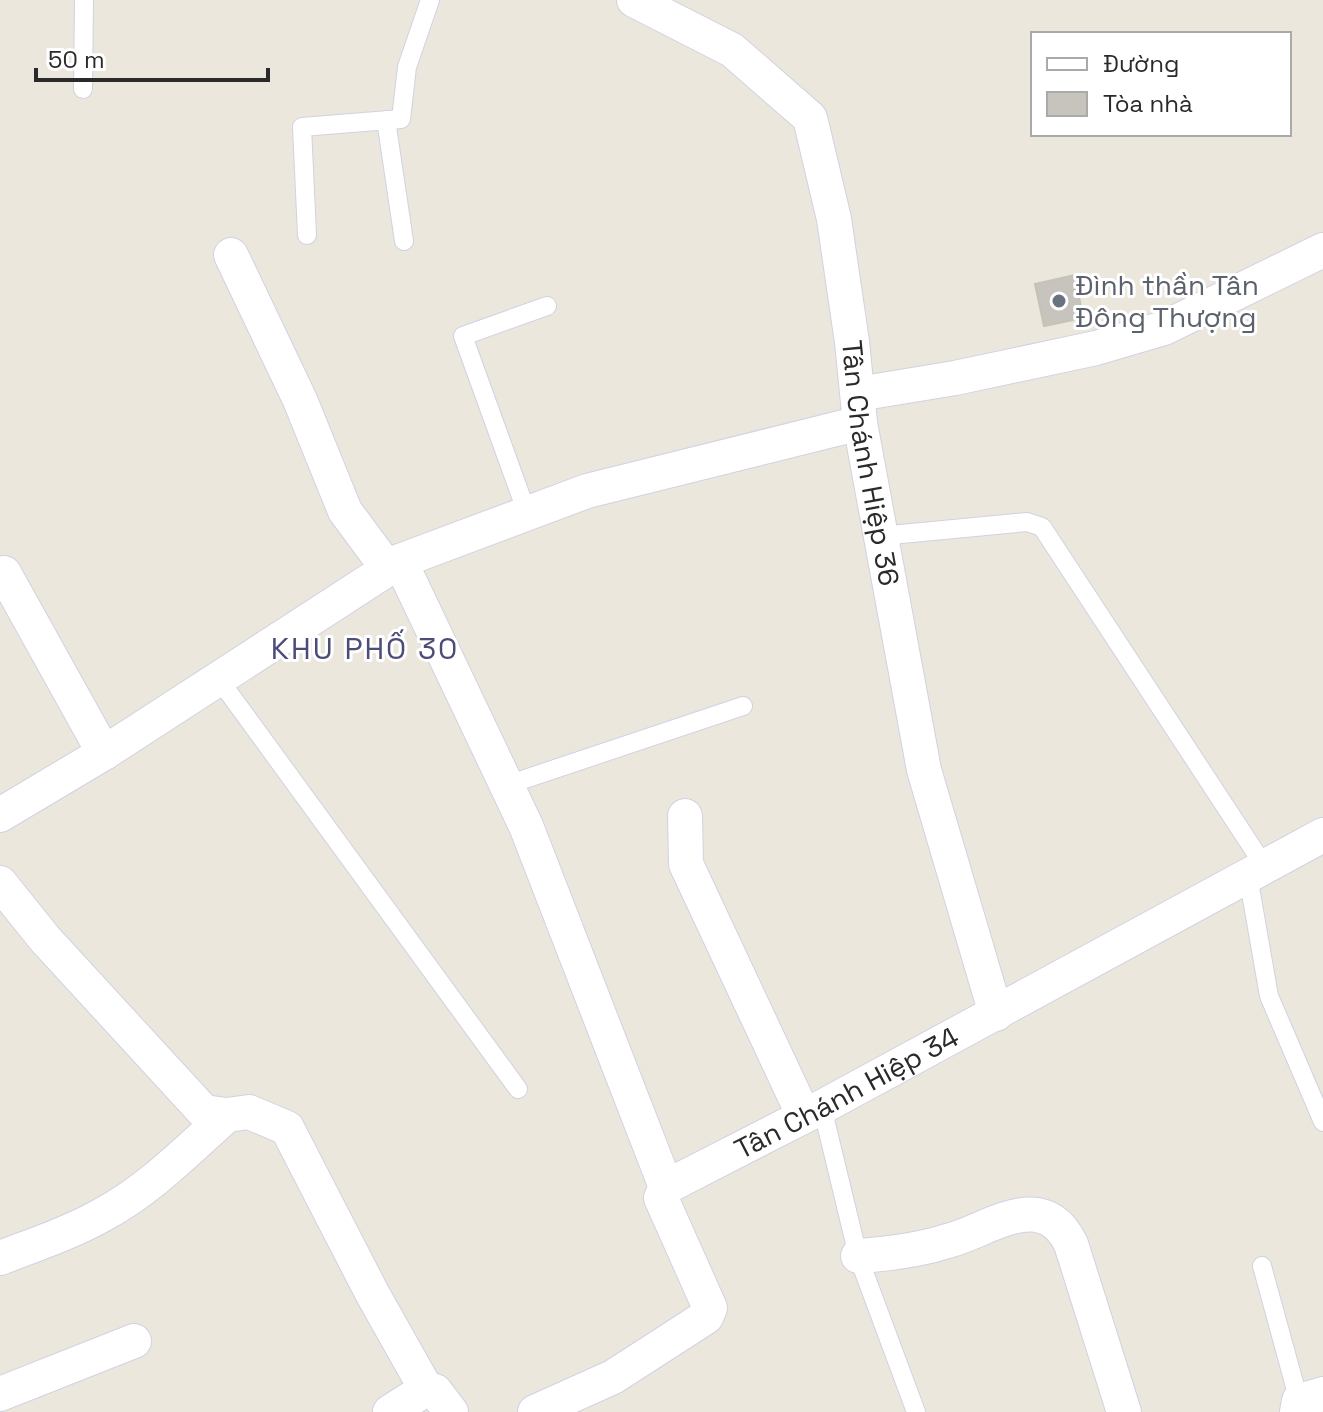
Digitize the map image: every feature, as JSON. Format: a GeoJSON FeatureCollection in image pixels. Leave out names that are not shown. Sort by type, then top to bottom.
{"type":"FeatureCollection","features":[{"type":"Feature","properties":{"kind":"street","name":"Tân Chánh Hiệp 36"},"geometry":{"type":"LineString","coordinates":[[634,0],[732,50],[810,118],[834,219],[859,409],[924,770],[996,1014]]}},
{"type":"Feature","properties":{"kind":"street"},"geometry":{"type":"LineString","coordinates":[[1,811],[104,753],[394,565],[587,491],[955,378],[1096,348],[1164,328],[1323,250]]}},
{"type":"Feature","properties":{"kind":"street"},"geometry":{"type":"LineString","coordinates":[[231,255],[300,400],[345,511],[394,565],[526,826],[666,1187],[661,1198],[710,1308],[706,1317],[613,1377],[535,1412]]}},
{"type":"Feature","properties":{"kind":"street"},"geometry":{"type":"LineString","coordinates":[[4,573],[104,753]]}},
{"type":"Feature","properties":{"kind":"street"},"geometry":{"type":"LineString","coordinates":[[685,816],[686,864],[813,1111]]}},
{"type":"Feature","properties":{"kind":"street","name":"Tân Chánh Hiệp 34"},"geometry":{"type":"LineString","coordinates":[[666,1187],[996,1014],[1323,835]]}},
{"type":"Feature","properties":{"kind":"street"},"geometry":{"type":"LineString","coordinates":[[0,883],[45,939],[204,1112],[227,1115],[249,1112],[287,1128],[372,1293],[438,1401],[390,1412]]}},
{"type":"Feature","properties":{"kind":"street"},"geometry":{"type":"LineString","coordinates":[[0,1258],[104,1215],[161,1174],[227,1115]]}},
{"type":"Feature","properties":{"kind":"street"},"geometry":{"type":"LineString","coordinates":[[858,1256],[903,1253],[954,1240],[1009,1216],[1033,1214],[1054,1221],[1064,1230],[1071,1244],[1124,1412]]}},
{"type":"Feature","properties":{"kind":"street"},"geometry":{"type":"LineString","coordinates":[[0,1394],[134,1341]]}},
{"type":"Feature","properties":{"kind":"lane"},"geometry":{"type":"LineString","coordinates":[[83,89],[84,0]]}},
{"type":"Feature","properties":{"kind":"lane"},"geometry":{"type":"LineString","coordinates":[[307,235],[302,127],[401,119],[407,67],[430,0]]}},
{"type":"Feature","properties":{"kind":"lane"},"geometry":{"type":"LineString","coordinates":[[386,120],[404,241]]}},
{"type":"Feature","properties":{"kind":"lane"},"geometry":{"type":"LineString","coordinates":[[527,513],[463,336],[547,306]]}},
{"type":"Feature","properties":{"kind":"lane"},"geometry":{"type":"LineString","coordinates":[[880,536],[1027,522],[1042,527],[1257,871],[1269,996],[1323,1122]]}},
{"type":"Feature","properties":{"kind":"lane"},"geometry":{"type":"LineString","coordinates":[[218,678],[518,1089]]}},
{"type":"Feature","properties":{"kind":"lane"},"geometry":{"type":"LineString","coordinates":[[507,785],[743,706]]}},
{"type":"Feature","properties":{"kind":"lane"},"geometry":{"type":"LineString","coordinates":[[813,1111],[858,1256],[916,1412]]}},
{"type":"Feature","properties":{"kind":"lane"},"geometry":{"type":"LineString","coordinates":[[1262,1266],[1306,1402]]}},
{"type":"Feature","properties":{"kind":"building","name":"Đình thần Tân Đông Thượng"},"geometry":{"type":"Polygon","coordinates":[[[1075,275],[1083,318],[1044,326],[1035,284],[1075,275]]]}},
{"type":"Feature","properties":{"kind":"place","name":"Đình thần Tân Đông Thượng"},"geometry":{"type":"Point","coordinates":[1059,301]}},
{"type":"Feature","properties":{"kind":"district","name":"KHU PHỐ 30"},"geometry":{"type":"Point","coordinates":[365,649]}}]}
